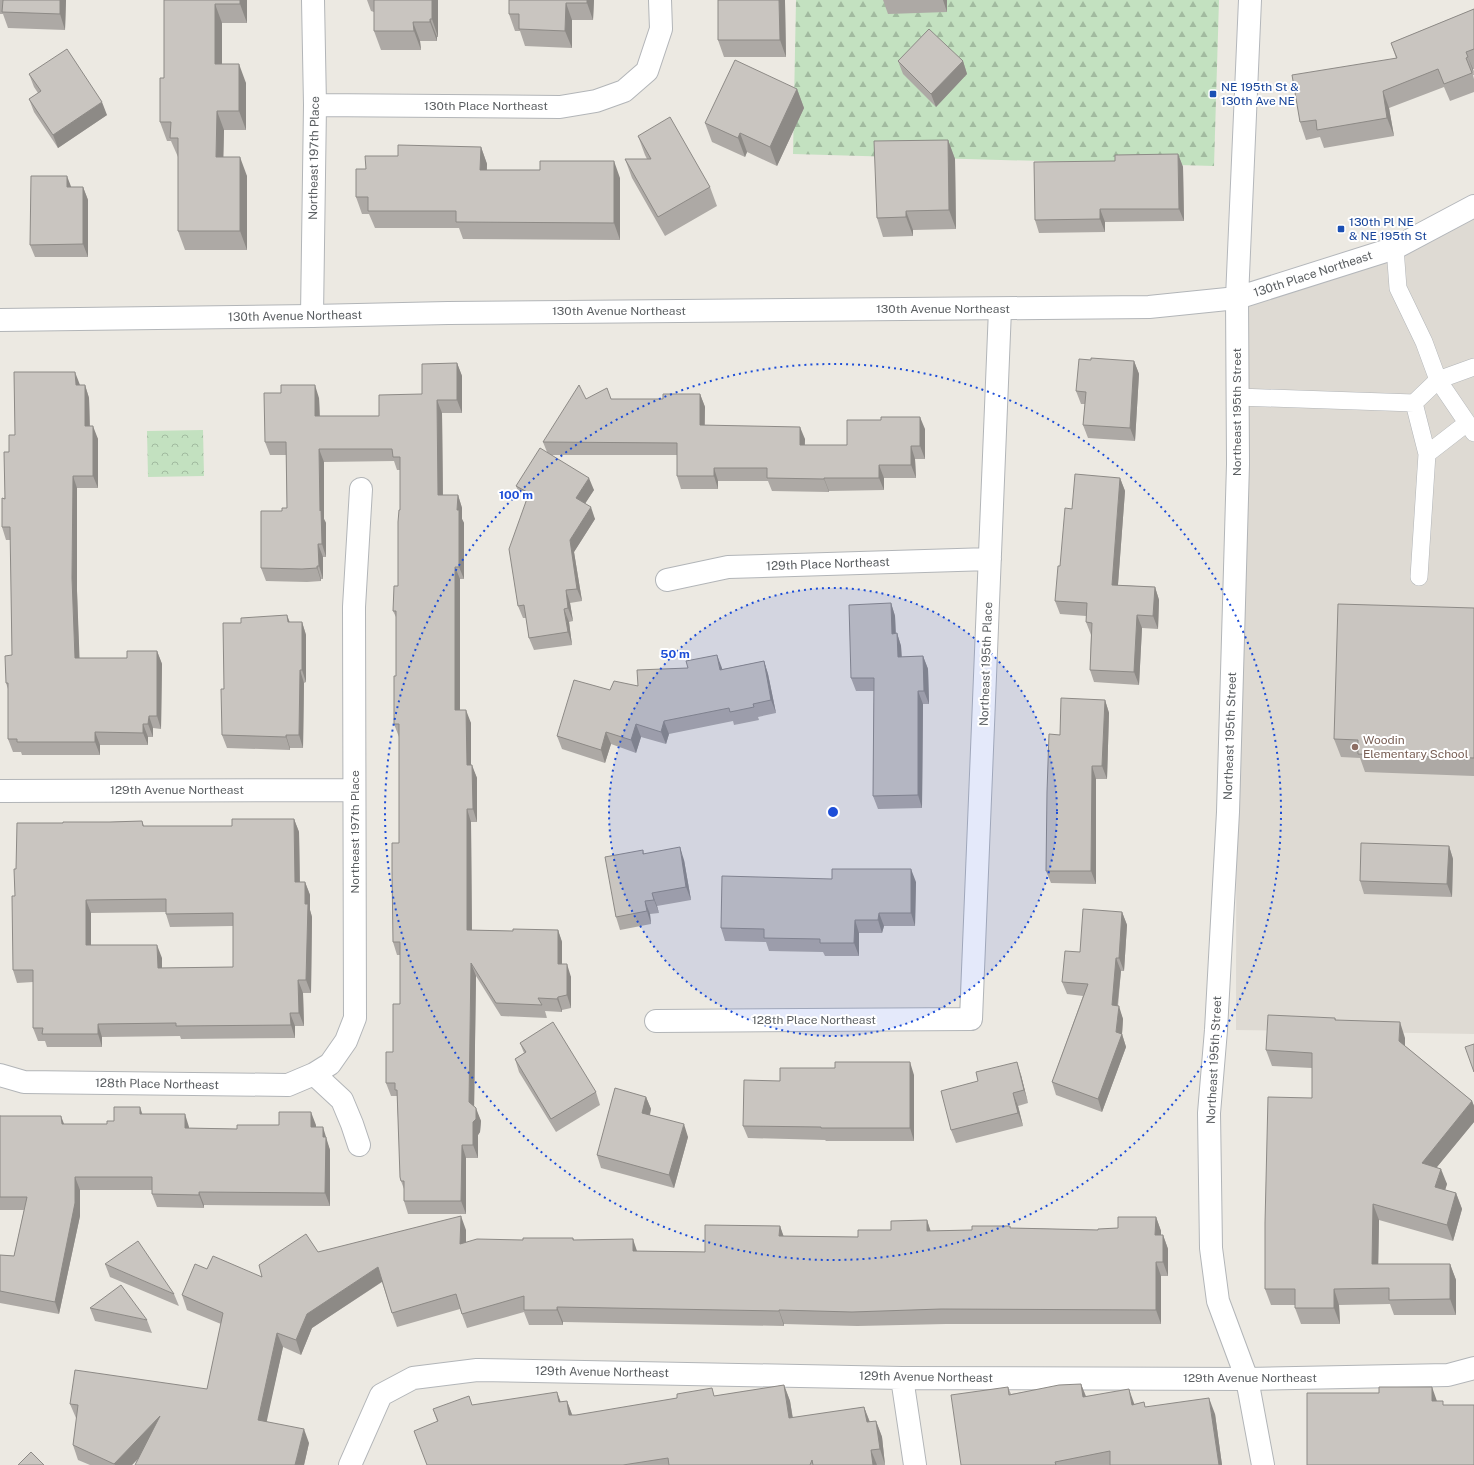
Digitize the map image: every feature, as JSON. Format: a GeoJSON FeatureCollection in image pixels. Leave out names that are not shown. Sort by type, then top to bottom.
{"type":"FeatureCollection","features":[{"type":"Feature","properties":{"kind":"street","name":"Northeast 197th Place"},"geometry":{"type":"LineString","coordinates":[[312,316],[315,106],[313,0]]}},
{"type":"Feature","properties":{"kind":"street","name":"130th Place Northeast"},"geometry":{"type":"LineString","coordinates":[[315,106],[560,107],[596,101],[624,91],[647,71],[660,29],[660,0]]}},
{"type":"Feature","properties":{"kind":"street","name":"Northeast 195th Street"},"geometry":{"type":"LineString","coordinates":[[1250,0],[1237,298],[1238,397],[1228,812],[1216,1030],[1209,1114],[1211,1248],[1218,1301],[1247,1379],[1263,1465]]}},
{"type":"Feature","properties":{"kind":"street","name":"130th Place Northeast"},"geometry":{"type":"LineString","coordinates":[[1237,298],[1395,248],[1474,206]]}},
{"type":"Feature","properties":{"kind":"street","name":"130th Avenue Northeast"},"geometry":{"type":"LineString","coordinates":[[0,320],[448,313],[1149,307],[1237,298]]}},
{"type":"Feature","properties":{"kind":"street","name":"Northeast 195th Place"},"geometry":{"type":"LineString","coordinates":[[971,1019],[1000,309]]}},
{"type":"Feature","properties":{"kind":"street","name":"Northeast 197th Place"},"geometry":{"type":"LineString","coordinates":[[314,1074],[330,1064],[346,1041],[355,1018],[354,607],[361,489]]}},
{"type":"Feature","properties":{"kind":"street","name":"129th Place Northeast"},"geometry":{"type":"LineString","coordinates":[[667,580],[728,567],[990,559]]}},
{"type":"Feature","properties":{"kind":"street","name":"129th Avenue Northeast"},"geometry":{"type":"LineString","coordinates":[[0,791],[354,790]]}},
{"type":"Feature","properties":{"kind":"street","name":"128th Place Northeast"},"geometry":{"type":"LineString","coordinates":[[656,1021],[971,1019]]}},
{"type":"Feature","properties":{"kind":"street","name":"128th Place Northeast"},"geometry":{"type":"LineString","coordinates":[[0,1075],[24,1082],[288,1085],[314,1074]]}},
{"type":"Feature","properties":{"kind":"street"},"geometry":{"type":"LineString","coordinates":[[314,1074],[342,1100],[359,1145]]}},
{"type":"Feature","properties":{"kind":"street","name":"129th Avenue Northeast"},"geometry":{"type":"LineString","coordinates":[[350,1465],[381,1395],[413,1378],[477,1370],[902,1378],[1247,1379],[1448,1376],[1474,1368]]}},
{"type":"Feature","properties":{"kind":"street"},"geometry":{"type":"LineString","coordinates":[[902,1378],[915,1465]]}},
{"type":"Feature","properties":{"kind":"lane"},"geometry":{"type":"LineString","coordinates":[[1395,248],[1398,288],[1424,342],[1438,380],[1471,428],[1427,454]]}},
{"type":"Feature","properties":{"kind":"lane"},"geometry":{"type":"LineString","coordinates":[[1238,397],[1414,403],[1438,380],[1474,367]]}},
{"type":"Feature","properties":{"kind":"lane"},"geometry":{"type":"LineString","coordinates":[[1414,403],[1427,454],[1419,577]]}},
{"type":"Feature","properties":{"kind":"shaded area","name":"Woodin Elementary School"},"geometry":{"type":"Polygon","coordinates":[[[1474,206],[1474,1034],[1236,1030],[1237,298],[1474,206]]]}},
{"type":"Feature","properties":{"kind":"green space"},"geometry":{"type":"Polygon","coordinates":[[[796,0],[1219,0],[1214,166],[793,154],[796,0]]]}},
{"type":"Feature","properties":{"kind":"green space"},"geometry":{"type":"Polygon","coordinates":[[[203,430],[204,476],[148,477],[147,431],[203,430]]]}},
{"type":"Feature","properties":{"kind":"building"},"geometry":{"type":"Polygon","coordinates":[[[3,0],[60,0],[60,14],[2,12],[3,0]]]}},
{"type":"Feature","properties":{"kind":"building"},"geometry":{"type":"Polygon","coordinates":[[[164,0],[240,0],[240,4],[215,4],[215,64],[239,64],[239,111],[217,111],[216,157],[240,157],[240,231],[178,231],[178,138],[170,138],[171,122],[160,122],[160,78],[164,78],[164,0]]]}},
{"type":"Feature","properties":{"kind":"building"},"geometry":{"type":"Polygon","coordinates":[[[374,0],[432,0],[432,19],[430,19],[430,22],[413,22],[414,31],[374,31],[374,0]]]}},
{"type":"Feature","properties":{"kind":"building"},"geometry":{"type":"Polygon","coordinates":[[[509,0],[587,0],[587,3],[566,3],[565,31],[519,29],[519,14],[509,14],[509,0]]]}},
{"type":"Feature","properties":{"kind":"building"},"geometry":{"type":"Polygon","coordinates":[[[718,0],[779,0],[780,40],[718,40],[718,0]]]}},
{"type":"Feature","properties":{"kind":"building"},"geometry":{"type":"Polygon","coordinates":[[[1474,9],[1474,49],[1466,52],[1468,57],[1466,58],[1472,73],[1444,84],[1438,69],[1383,91],[1387,118],[1317,130],[1316,120],[1300,122],[1292,75],[1397,58],[1391,43],[1474,9]]]}},
{"type":"Feature","properties":{"kind":"building"},"geometry":{"type":"Polygon","coordinates":[[[929,29],[963,61],[931,94],[898,61],[929,29]]]}},
{"type":"Feature","properties":{"kind":"building"},"geometry":{"type":"Polygon","coordinates":[[[67,49],[102,102],[53,135],[29,99],[41,91],[29,74],[67,49]]]}},
{"type":"Feature","properties":{"kind":"building"},"geometry":{"type":"Polygon","coordinates":[[[735,60],[797,89],[770,147],[740,133],[738,138],[705,123],[735,60]]]}},
{"type":"Feature","properties":{"kind":"building"},"geometry":{"type":"Polygon","coordinates":[[[670,117],[710,187],[658,217],[625,159],[651,159],[638,136],[670,117]]]}},
{"type":"Feature","properties":{"kind":"building"},"geometry":{"type":"Polygon","coordinates":[[[948,140],[949,210],[906,211],[906,217],[877,218],[874,141],[948,140]]]}},
{"type":"Feature","properties":{"kind":"building"},"geometry":{"type":"Polygon","coordinates":[[[398,145],[481,147],[480,170],[540,170],[540,161],[614,161],[614,223],[456,222],[456,211],[368,211],[368,197],[356,197],[356,169],[366,169],[365,156],[398,156],[398,145]]]}},
{"type":"Feature","properties":{"kind":"building"},"geometry":{"type":"Polygon","coordinates":[[[1178,154],[1179,209],[1100,209],[1100,219],[1035,220],[1034,162],[1115,161],[1115,155],[1178,154]]]}},
{"type":"Feature","properties":{"kind":"building"},"geometry":{"type":"Polygon","coordinates":[[[31,176],[67,176],[67,187],[83,187],[83,244],[30,245],[31,176]]]}},
{"type":"Feature","properties":{"kind":"building"},"geometry":{"type":"Polygon","coordinates":[[[1091,358],[1134,361],[1130,428],[1083,425],[1086,392],[1076,391],[1079,359],[1091,360],[1091,358]]]}},
{"type":"Feature","properties":{"kind":"building"},"geometry":{"type":"Polygon","coordinates":[[[457,363],[457,400],[437,400],[438,495],[458,495],[457,510],[459,510],[459,567],[455,567],[455,710],[466,710],[467,765],[472,765],[473,809],[467,809],[467,930],[558,930],[558,964],[567,964],[567,995],[558,997],[557,999],[538,998],[542,1005],[496,1003],[471,963],[469,1102],[476,1108],[476,1119],[473,1122],[473,1145],[462,1145],[461,1201],[404,1201],[404,1181],[401,1181],[400,1177],[397,1090],[395,1090],[395,1083],[386,1083],[386,1052],[393,1052],[393,1004],[400,1004],[400,942],[393,942],[392,843],[399,843],[399,724],[394,724],[396,611],[393,611],[394,586],[398,586],[400,457],[393,457],[392,449],[319,449],[322,544],[318,544],[319,566],[317,566],[317,568],[302,569],[261,568],[261,511],[282,511],[282,508],[287,508],[286,442],[265,442],[264,393],[281,393],[281,385],[315,385],[315,416],[379,416],[379,395],[422,394],[422,364],[457,363]]]}},
{"type":"Feature","properties":{"kind":"building"},"geometry":{"type":"Polygon","coordinates":[[[14,372],[75,372],[76,385],[85,385],[85,426],[93,426],[93,476],[73,476],[72,578],[75,658],[127,658],[127,651],[157,651],[157,716],[149,716],[148,724],[143,724],[143,733],[95,732],[95,742],[17,742],[17,739],[8,739],[8,683],[6,683],[5,656],[12,655],[10,527],[2,527],[2,498],[5,499],[4,452],[9,452],[9,435],[15,435],[14,372]]]}},
{"type":"Feature","properties":{"kind":"building"},"geometry":{"type":"Polygon","coordinates":[[[579,385],[586,399],[607,388],[611,399],[663,399],[663,394],[700,394],[700,425],[800,427],[800,445],[847,445],[847,420],[881,420],[881,417],[920,417],[920,446],[911,446],[911,465],[879,465],[879,478],[767,478],[767,468],[714,468],[714,476],[677,476],[677,443],[543,442],[579,385]]]}},
{"type":"Feature","properties":{"kind":"building"},"geometry":{"type":"Polygon","coordinates":[[[540,448],[589,478],[576,498],[591,507],[570,540],[577,589],[566,590],[568,608],[564,609],[568,632],[529,638],[524,605],[518,606],[509,549],[529,493],[516,486],[540,448]]]}},
{"type":"Feature","properties":{"kind":"building"},"geometry":{"type":"Polygon","coordinates":[[[1075,474],[1120,478],[1112,585],[1155,587],[1153,616],[1137,615],[1134,672],[1090,670],[1092,623],[1086,622],[1087,603],[1055,601],[1058,566],[1060,566],[1065,508],[1072,509],[1075,474]]]}},
{"type":"Feature","properties":{"kind":"building"},"geometry":{"type":"Polygon","coordinates":[[[891,603],[892,634],[897,633],[898,657],[923,656],[924,691],[918,691],[918,795],[873,796],[874,678],[851,678],[849,605],[891,603]]]}},
{"type":"Feature","properties":{"kind":"building"},"geometry":{"type":"Polygon","coordinates":[[[1338,604],[1474,608],[1474,758],[1358,754],[1358,740],[1334,739],[1338,604]]]}},
{"type":"Feature","properties":{"kind":"building"},"geometry":{"type":"Polygon","coordinates":[[[287,615],[288,622],[302,622],[302,670],[300,670],[299,735],[286,735],[286,737],[222,735],[221,689],[224,689],[223,623],[241,623],[241,618],[287,615]]]}},
{"type":"Feature","properties":{"kind":"building"},"geometry":{"type":"Polygon","coordinates":[[[717,655],[720,670],[764,661],[771,700],[753,704],[754,707],[730,712],[729,708],[664,721],[661,732],[636,724],[631,740],[606,732],[601,750],[557,736],[574,680],[610,690],[614,681],[638,686],[637,670],[688,668],[686,661],[717,655]]]}},
{"type":"Feature","properties":{"kind":"building"},"geometry":{"type":"Polygon","coordinates":[[[1061,698],[1105,700],[1102,766],[1092,766],[1091,871],[1046,871],[1049,734],[1060,735],[1061,698]]]}},
{"type":"Feature","properties":{"kind":"building"},"geometry":{"type":"Polygon","coordinates":[[[232,819],[294,819],[295,882],[305,882],[305,904],[308,904],[306,980],[298,980],[299,1013],[290,1013],[291,1025],[176,1026],[176,1023],[98,1024],[98,1034],[42,1034],[43,1028],[33,1028],[33,970],[13,970],[12,896],[15,896],[14,869],[16,869],[17,823],[142,821],[143,826],[232,826],[232,819]],[[166,899],[86,900],[86,945],[157,945],[158,968],[233,967],[233,913],[166,914],[166,899]]]}},
{"type":"Feature","properties":{"kind":"building"},"geometry":{"type":"Polygon","coordinates":[[[1361,843],[1449,846],[1447,884],[1360,881],[1361,843]]]}},
{"type":"Feature","properties":{"kind":"building"},"geometry":{"type":"Polygon","coordinates":[[[680,847],[686,887],[652,893],[654,900],[645,901],[647,911],[616,917],[605,857],[643,850],[643,854],[680,847]]]}},
{"type":"Feature","properties":{"kind":"building"},"geometry":{"type":"Polygon","coordinates":[[[832,869],[911,869],[911,913],[879,913],[878,920],[855,920],[854,943],[820,943],[820,939],[764,938],[764,929],[721,928],[722,876],[832,879],[832,869]]]}},
{"type":"Feature","properties":{"kind":"building"},"geometry":{"type":"Polygon","coordinates":[[[1083,909],[1122,912],[1119,958],[1116,958],[1112,1005],[1119,1006],[1116,1032],[1122,1034],[1098,1099],[1052,1082],[1088,984],[1062,982],[1065,951],[1080,952],[1083,909]]]}},
{"type":"Feature","properties":{"kind":"building"},"geometry":{"type":"Polygon","coordinates":[[[1268,1015],[1335,1018],[1335,1020],[1400,1022],[1399,1041],[1472,1101],[1422,1163],[1441,1169],[1435,1187],[1456,1193],[1447,1225],[1373,1204],[1372,1264],[1450,1264],[1450,1299],[1389,1300],[1389,1288],[1334,1289],[1334,1308],[1295,1308],[1295,1289],[1265,1289],[1268,1097],[1312,1098],[1312,1053],[1266,1050],[1268,1015]]]}},
{"type":"Feature","properties":{"kind":"building"},"geometry":{"type":"Polygon","coordinates":[[[553,1022],[596,1092],[551,1119],[515,1059],[526,1052],[520,1043],[553,1022]]]}},
{"type":"Feature","properties":{"kind":"building"},"geometry":{"type":"Polygon","coordinates":[[[1474,1044],[1474,1072],[1465,1047],[1474,1044]]]}},
{"type":"Feature","properties":{"kind":"building"},"geometry":{"type":"Polygon","coordinates":[[[835,1062],[910,1062],[910,1128],[743,1126],[744,1080],[780,1081],[780,1068],[835,1068],[835,1062]]]}},
{"type":"Feature","properties":{"kind":"building"},"geometry":{"type":"Polygon","coordinates":[[[1017,1062],[1024,1090],[1013,1093],[1018,1113],[951,1130],[941,1091],[978,1081],[976,1072],[1017,1062]]]}},
{"type":"Feature","properties":{"kind":"building"},"geometry":{"type":"Polygon","coordinates":[[[615,1088],[646,1097],[642,1113],[684,1124],[669,1175],[597,1155],[615,1088]]]}},
{"type":"Feature","properties":{"kind":"building"},"geometry":{"type":"Polygon","coordinates":[[[114,1107],[140,1107],[140,1114],[185,1114],[185,1128],[237,1129],[237,1125],[279,1125],[279,1112],[311,1112],[311,1127],[323,1127],[323,1137],[326,1137],[325,1193],[199,1192],[199,1195],[152,1194],[152,1177],[75,1177],[75,1203],[55,1302],[0,1291],[0,1255],[14,1256],[27,1197],[0,1197],[0,1116],[61,1116],[62,1124],[107,1124],[107,1121],[114,1121],[114,1107]]]}},
{"type":"Feature","properties":{"kind":"building"},"geometry":{"type":"Polygon","coordinates":[[[461,1216],[460,1244],[477,1239],[633,1239],[633,1251],[705,1252],[705,1225],[780,1226],[779,1236],[858,1237],[858,1230],[891,1230],[891,1221],[927,1220],[927,1231],[972,1230],[972,1226],[1010,1226],[1010,1228],[1098,1230],[1118,1228],[1118,1217],[1156,1217],[1155,1235],[1163,1235],[1163,1262],[1156,1262],[1156,1310],[941,1309],[852,1312],[557,1307],[557,1310],[524,1310],[524,1296],[462,1314],[456,1294],[392,1313],[378,1267],[307,1314],[296,1340],[277,1333],[258,1420],[304,1429],[295,1465],[135,1465],[160,1416],[114,1464],[73,1445],[78,1405],[70,1404],[75,1370],[207,1389],[223,1313],[182,1295],[195,1264],[207,1269],[213,1256],[262,1277],[259,1265],[306,1234],[318,1252],[461,1216]]]}},
{"type":"Feature","properties":{"kind":"building"},"geometry":{"type":"Polygon","coordinates":[[[138,1241],[174,1294],[105,1264],[138,1241]]]}},
{"type":"Feature","properties":{"kind":"building"},"geometry":{"type":"Polygon","coordinates":[[[121,1285],[147,1320],[90,1308],[121,1285]]]}},
{"type":"Feature","properties":{"kind":"building"},"geometry":{"type":"Polygon","coordinates":[[[1081,1384],[1083,1397],[1129,1389],[1132,1405],[1144,1402],[1145,1407],[1209,1398],[1219,1465],[1110,1465],[1110,1451],[1055,1462],[1056,1465],[961,1465],[951,1395],[1008,1387],[1009,1395],[1059,1385],[1081,1384]]]}},
{"type":"Feature","properties":{"kind":"building"},"geometry":{"type":"Polygon","coordinates":[[[784,1385],[789,1418],[864,1407],[867,1422],[876,1421],[880,1449],[871,1450],[873,1465],[813,1465],[812,1460],[810,1465],[669,1465],[668,1458],[623,1465],[427,1465],[414,1431],[438,1421],[433,1409],[469,1396],[472,1405],[557,1392],[559,1402],[567,1401],[569,1415],[576,1415],[677,1398],[677,1394],[712,1388],[714,1396],[784,1385]]]}},
{"type":"Feature","properties":{"kind":"building"},"geometry":{"type":"Polygon","coordinates":[[[1379,1387],[1432,1387],[1432,1401],[1443,1401],[1443,1405],[1474,1405],[1474,1465],[1307,1465],[1307,1393],[1379,1393],[1379,1387]]]}},
{"type":"Feature","properties":{"kind":"building"},"geometry":{"type":"Polygon","coordinates":[[[31,1452],[44,1465],[18,1465],[31,1452]]]}},
{"type":"Feature","properties":{"kind":"place","name":"NE 195th St & 130th Ave NE"},"geometry":{"type":"Point","coordinates":[1213,94]}},
{"type":"Feature","properties":{"kind":"place","name":"130th Pl NE & NE 195th St"},"geometry":{"type":"Point","coordinates":[1341,229]}},
{"type":"Feature","properties":{"kind":"place","name":"Woodin Elementary School"},"geometry":{"type":"Point","coordinates":[1355,747]}}]}
